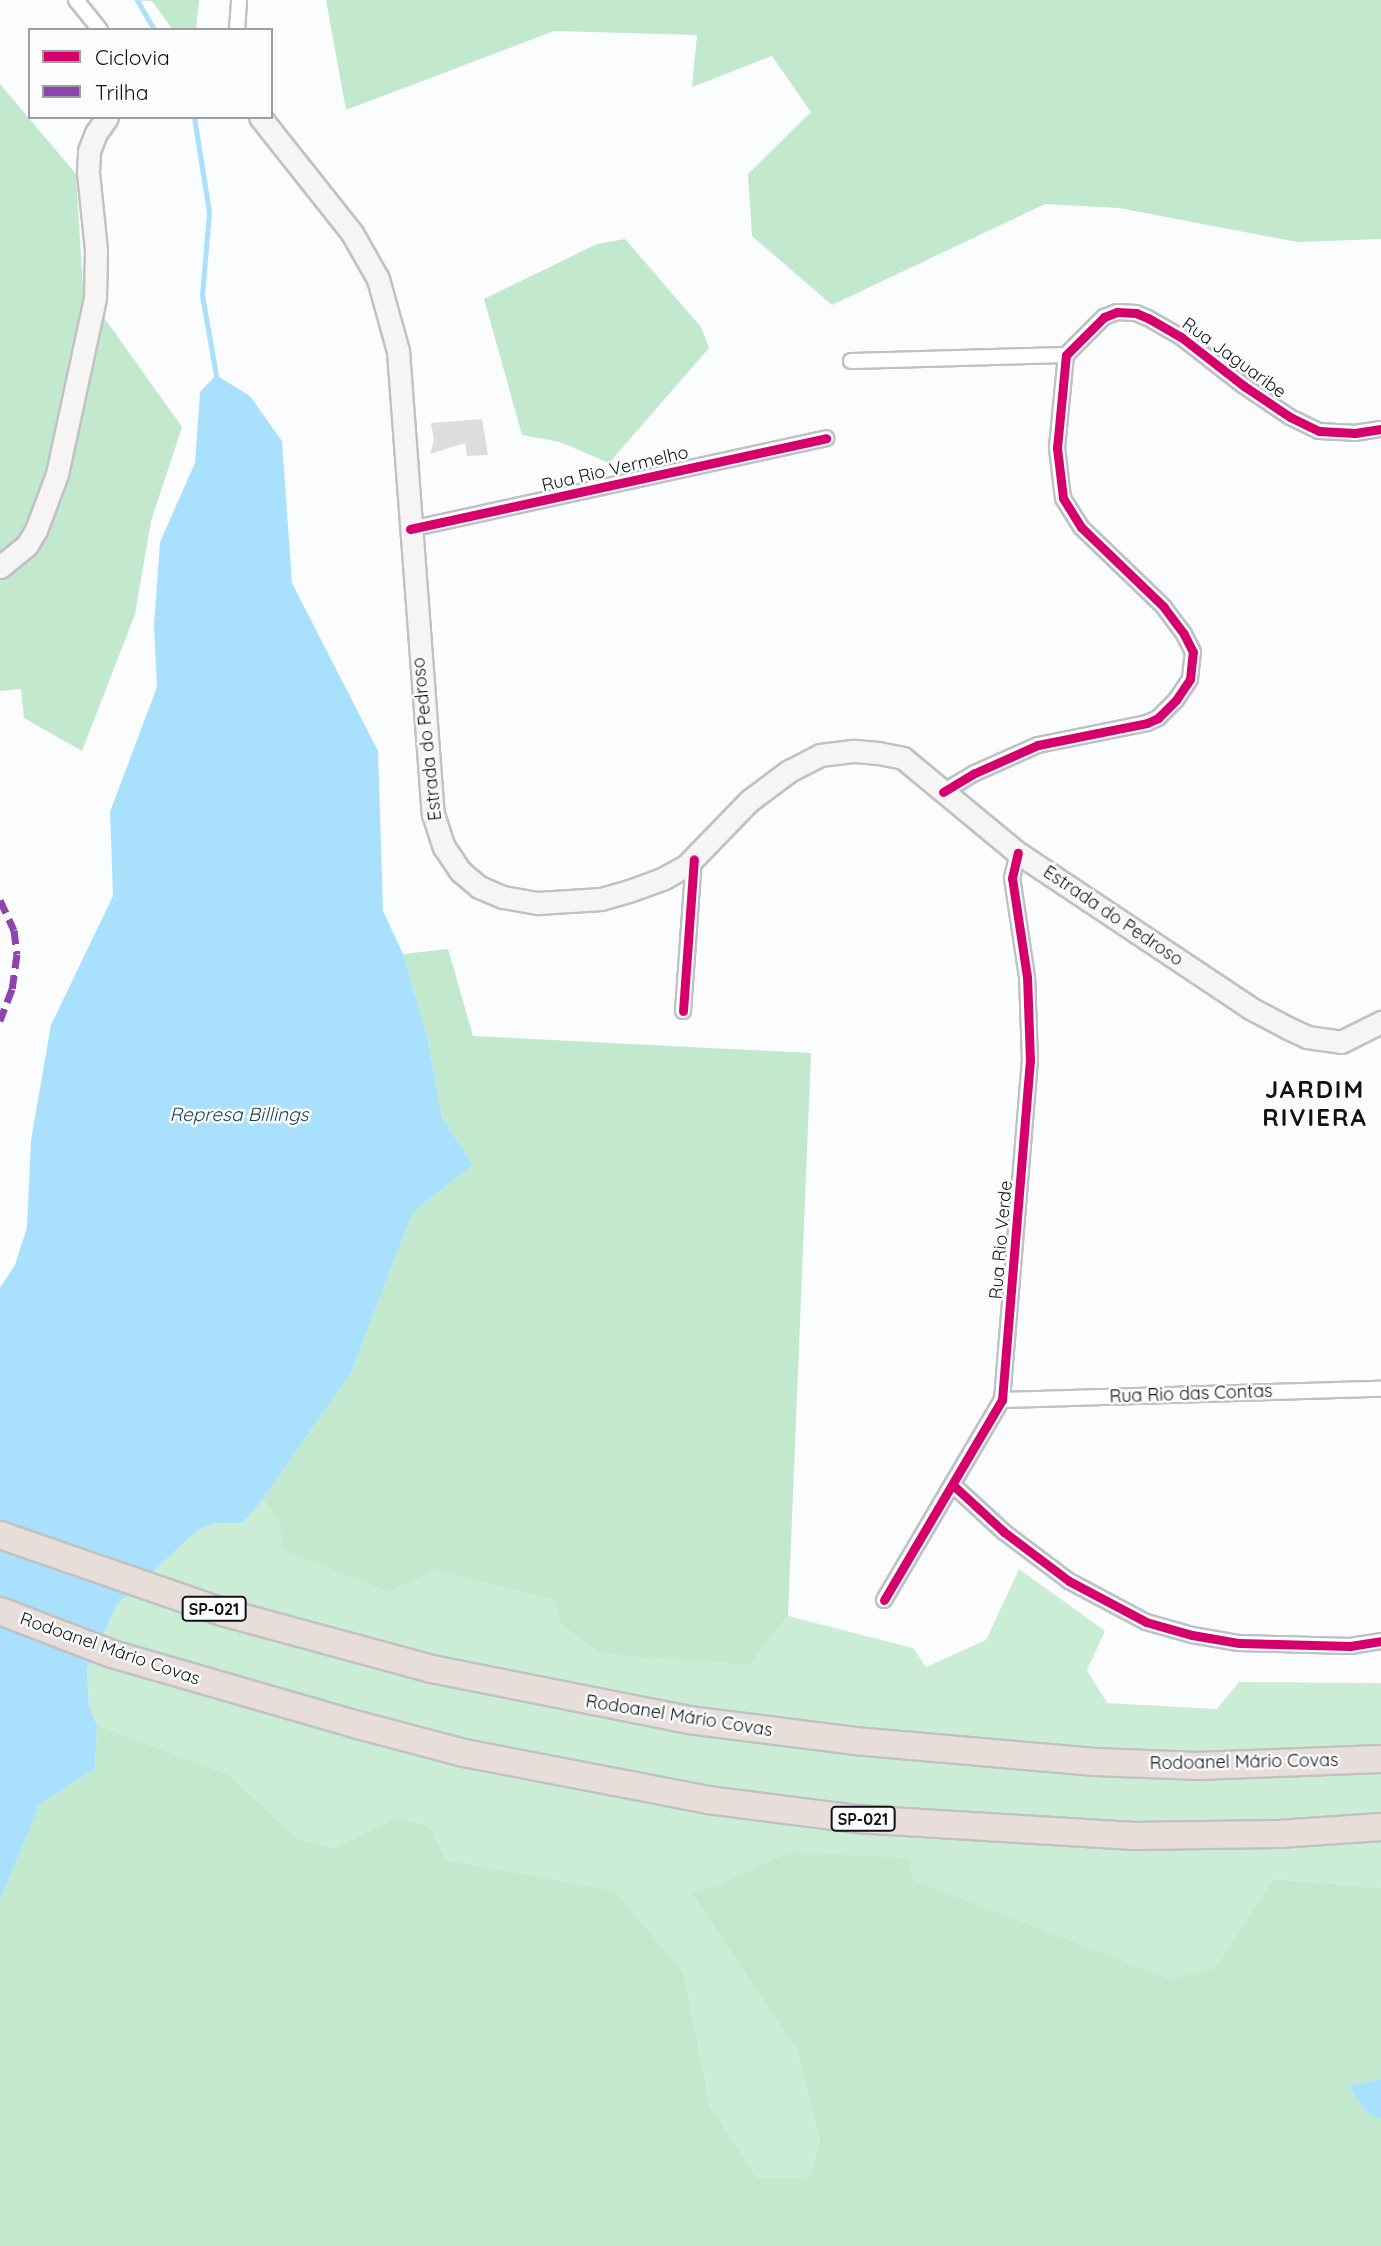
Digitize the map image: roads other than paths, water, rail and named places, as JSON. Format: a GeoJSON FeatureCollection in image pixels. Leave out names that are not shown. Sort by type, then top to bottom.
{"type":"FeatureCollection","features":[{"type":"Feature","properties":{"kind":"highway","name":"Rodoanel Mário Covas"},"geometry":{"type":"LineString","coordinates":[[0,1535],[222,1612],[432,1669],[689,1720],[855,1741],[1095,1762],[1198,1766],[1381,1759]]}},
{"type":"Feature","properties":{"kind":"highway","name":"Rodoanel Mário Covas"},"geometry":{"type":"LineString","coordinates":[[0,1611],[112,1654],[354,1724],[464,1753],[708,1800],[856,1819],[1134,1836],[1279,1834],[1381,1827]]}},
{"type":"Feature","properties":{"kind":"main road"},"geometry":{"type":"LineString","coordinates":[[0,567],[27,545],[36,530],[57,474],[95,299],[96,250],[88,172],[89,151],[106,119]]}},
{"type":"Feature","properties":{"kind":"main road","name":"Estrada do Pedroso"},"geometry":{"type":"LineString","coordinates":[[262,119],[352,233],[379,279],[398,351],[433,814],[444,848],[460,871],[479,887],[503,897],[562,903],[601,899],[629,891],[664,878],[694,859],[769,785],[820,755],[855,751],[903,758],[1018,853],[1250,1008],[1307,1037],[1341,1042],[1381,1022]]}},
{"type":"Feature","properties":{"kind":"street"},"geometry":{"type":"LineString","coordinates":[[76,0],[98,28]]}},
{"type":"Feature","properties":{"kind":"street"},"geometry":{"type":"LineString","coordinates":[[237,28],[239,0]]}},
{"type":"Feature","properties":{"kind":"street","name":"Rua Jaguaribe"},"geometry":{"type":"LineString","coordinates":[[1066,355],[1104,317],[1117,312],[1136,313],[1181,337],[1244,386],[1290,417],[1319,431],[1355,433],[1381,429]]}},
{"type":"Feature","properties":{"kind":"street"},"geometry":{"type":"LineString","coordinates":[[851,361],[1066,355],[1057,449],[1063,498],[1081,527],[1164,607],[1184,634],[1193,652],[1190,679],[1177,700],[1158,718],[1147,723],[1038,745],[975,773],[943,792]]}},
{"type":"Feature","properties":{"kind":"street","name":"Rua Rio Vermelho"},"geometry":{"type":"LineString","coordinates":[[410,529],[826,438]]}},
{"type":"Feature","properties":{"kind":"street","name":"Rua Rio Verde"},"geometry":{"type":"LineString","coordinates":[[884,1600],[954,1486],[1002,1400],[1030,1062],[1027,977],[1012,878],[1018,853]]}},
{"type":"Feature","properties":{"kind":"street"},"geometry":{"type":"LineString","coordinates":[[683,1011],[694,859]]}},
{"type":"Feature","properties":{"kind":"street","name":"Rua Rio das Contas"},"geometry":{"type":"LineString","coordinates":[[1002,1400],[1381,1389]]}},
{"type":"Feature","properties":{"kind":"street"},"geometry":{"type":"LineString","coordinates":[[954,1486],[1004,1532],[1069,1581],[1146,1622],[1192,1635],[1239,1643],[1350,1646],[1381,1641]]}},
{"type":"Feature","properties":{"kind":"water","name":"Represa Billings"},"geometry":{"type":"Polygon","coordinates":[[[216,375],[250,396],[282,441],[292,583],[378,751],[383,911],[403,954],[428,1039],[442,1117],[473,1165],[413,1212],[351,1373],[263,1499],[243,1523],[217,1523],[198,1530],[117,1605],[87,1669],[89,1706],[97,1725],[95,1769],[40,1804],[0,1901],[0,1288],[15,1265],[27,1227],[31,1140],[51,1025],[113,896],[110,812],[157,687],[154,626],[160,542],[195,463],[200,392],[216,375]]]}},
{"type":"Feature","properties":{"kind":"water"},"geometry":{"type":"Polygon","coordinates":[[[1381,2079],[1381,2119],[1366,2112],[1348,2086],[1381,2079]]]}},
{"type":"Feature","properties":{"kind":"waterway"},"geometry":{"type":"LineString","coordinates":[[137,0],[153,28]]}},
{"type":"Feature","properties":{"kind":"waterway"},"geometry":{"type":"LineString","coordinates":[[194,119],[209,212],[202,295],[216,375]]}},
{"type":"Feature","properties":{"kind":"district","name":"JARDIM RIVIERA"},"geometry":{"type":"Point","coordinates":[1315,1104]}}]}
